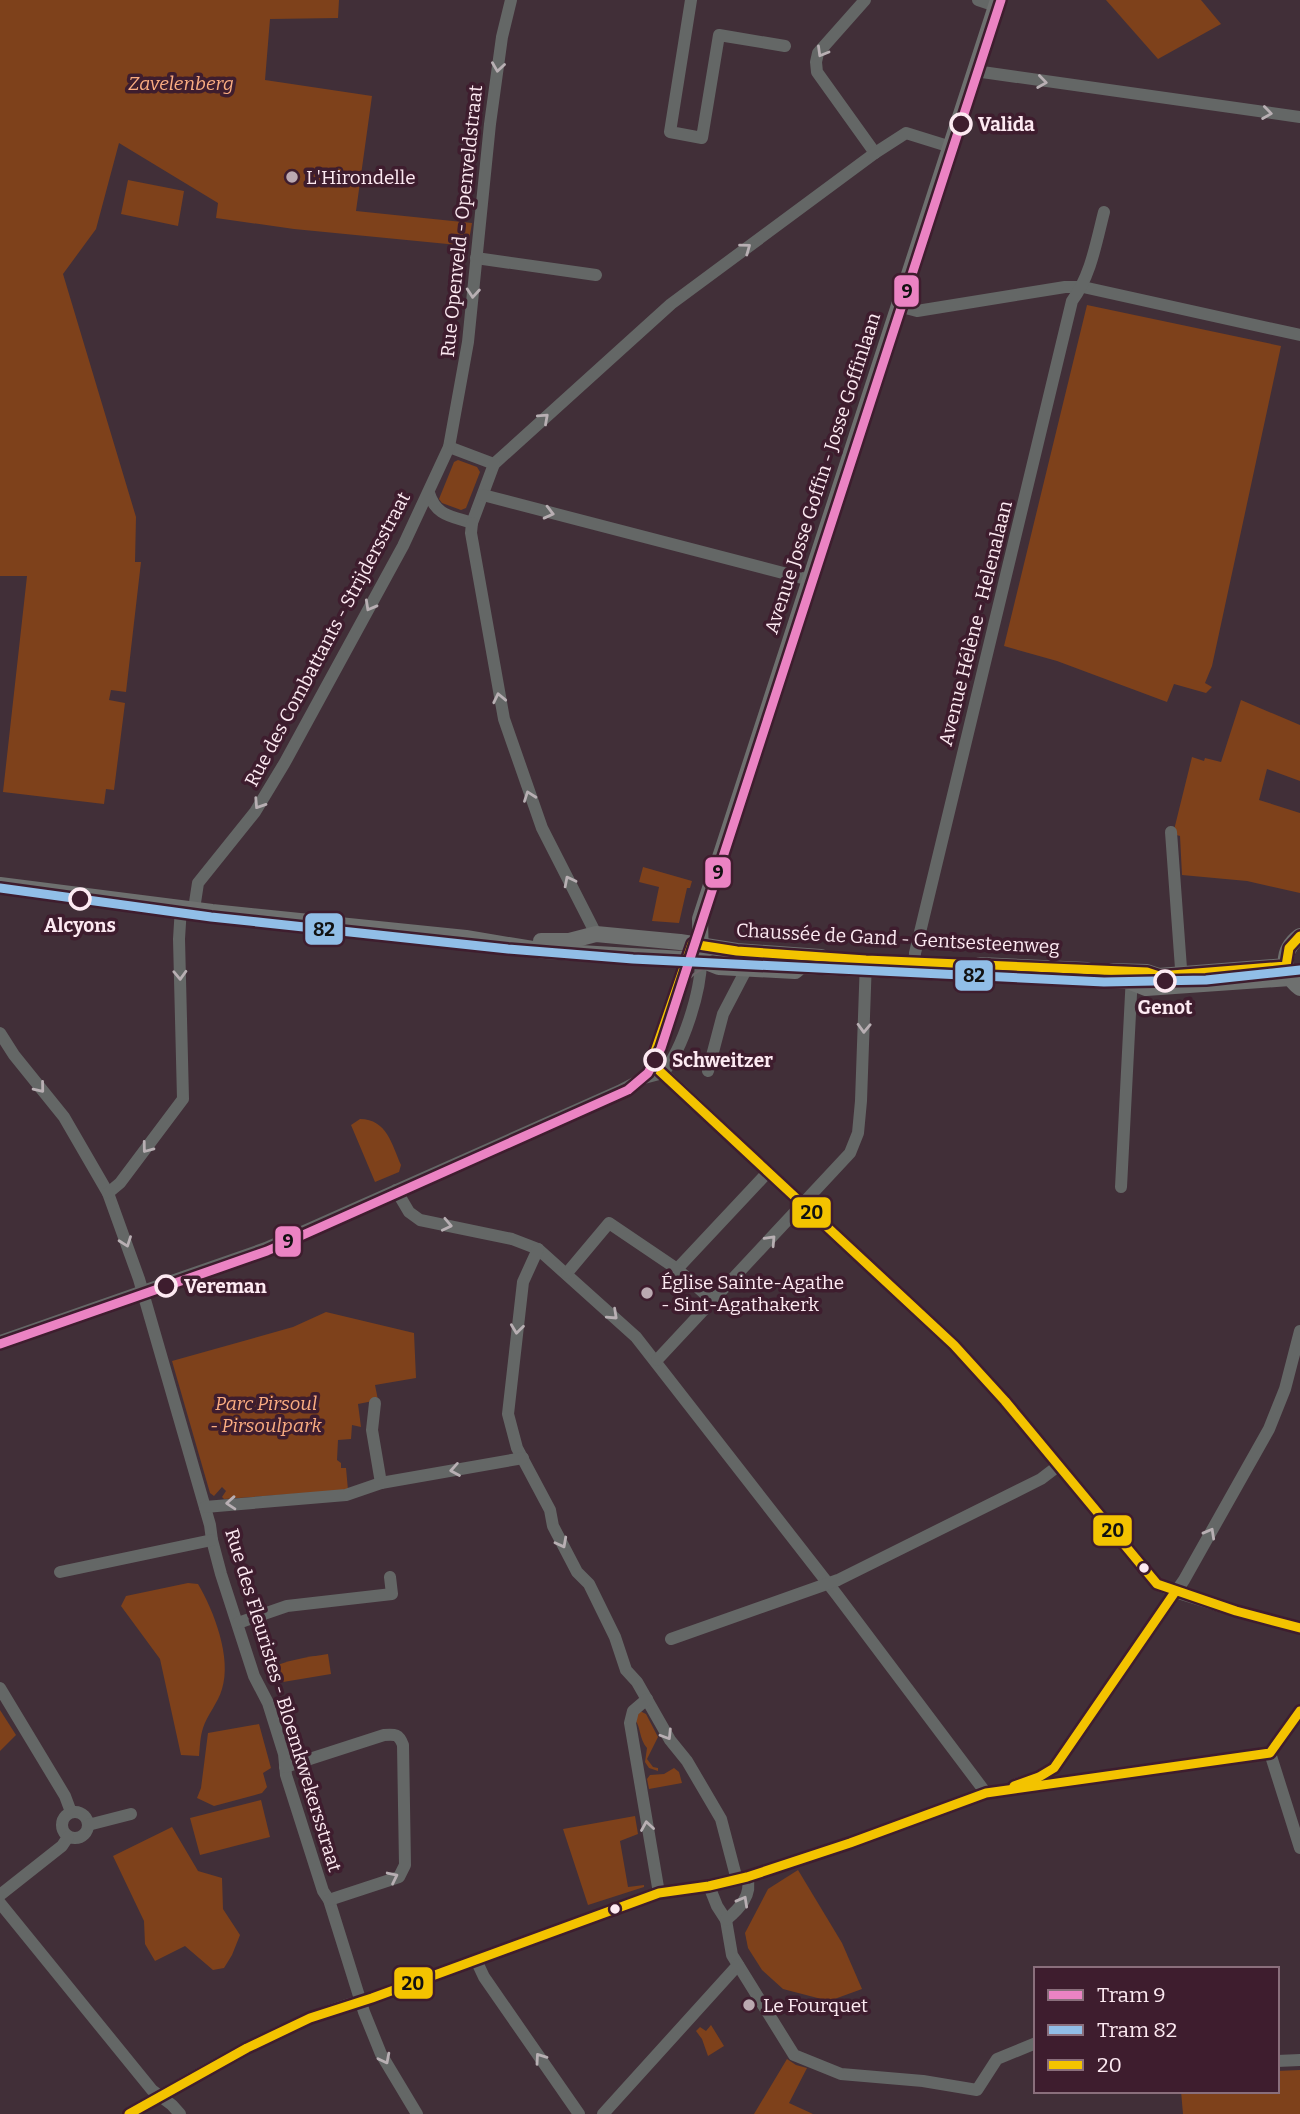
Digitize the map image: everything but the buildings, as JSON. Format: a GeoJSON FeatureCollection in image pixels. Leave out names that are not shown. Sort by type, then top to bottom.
{"type":"FeatureCollection","features":[{"type":"Feature","properties":{"kind":"main road","name":"Avenue Josse Goffin - Josse Goffinlaan"},"geometry":{"type":"LineString","coordinates":[[701,953],[700,919],[997,3]]}},
{"type":"Feature","properties":{"kind":"main road","name":"Chaussée de Gand - Gentsesteenweg"},"geometry":{"type":"LineString","coordinates":[[0,885],[466,938],[545,951],[737,951],[866,965],[1132,977],[1146,988],[1182,981],[1292,977],[1289,948],[1300,936]]}},
{"type":"Feature","properties":{"kind":"main road","name":"Chaussée de Gand - Gentsesteenweg"},"geometry":{"type":"LineString","coordinates":[[466,938],[478,936],[520,941],[569,941],[596,934],[701,953],[719,967],[795,971],[801,967],[866,965]]}},
{"type":"Feature","properties":{"kind":"street","name":"Rue Openveld - Openveldstraat"},"geometry":{"type":"LineString","coordinates":[[429,493],[449,447],[468,342],[492,112],[502,37],[511,0]]}},
{"type":"Feature","properties":{"kind":"street"},"geometry":{"type":"LineString","coordinates":[[691,0],[670,132],[702,138],[719,35],[785,46]]}},
{"type":"Feature","properties":{"kind":"street"},"geometry":{"type":"LineString","coordinates":[[865,0],[818,53],[816,62],[817,72],[876,153]]}},
{"type":"Feature","properties":{"kind":"street"},"geometry":{"type":"LineString","coordinates":[[978,0],[997,3]]}},
{"type":"Feature","properties":{"kind":"street"},"geometry":{"type":"LineString","coordinates":[[975,71],[1300,117]]}},
{"type":"Feature","properties":{"kind":"street"},"geometry":{"type":"LineString","coordinates":[[596,934],[541,828],[504,719],[471,533],[472,523],[494,464],[671,304],[876,153],[906,133],[951,147]]}},
{"type":"Feature","properties":{"kind":"street","name":"Avenue Hélène - Helenalaan"},"geometry":{"type":"LineString","coordinates":[[914,967],[1072,301],[1083,287],[1104,212]]}},
{"type":"Feature","properties":{"kind":"street"},"geometry":{"type":"LineString","coordinates":[[476,258],[596,275]]}},
{"type":"Feature","properties":{"kind":"street"},"geometry":{"type":"LineString","coordinates":[[898,306],[917,311],[1065,287],[1083,287],[1300,335]]}},
{"type":"Feature","properties":{"kind":"street"},"geometry":{"type":"LineString","coordinates":[[449,447],[494,464]]}},
{"type":"Feature","properties":{"kind":"street"},"geometry":{"type":"LineString","coordinates":[[429,493],[440,513],[472,523]]}},
{"type":"Feature","properties":{"kind":"street","name":"Rue des Combattants - Strijdersstraat"},"geometry":{"type":"LineString","coordinates":[[108,1193],[120,1183],[183,1099],[179,939],[187,908],[198,883],[255,812],[284,764],[429,493]]}},
{"type":"Feature","properties":{"kind":"street"},"geometry":{"type":"LineString","coordinates":[[483,495],[810,580]]}},
{"type":"Feature","properties":{"kind":"street"},"geometry":{"type":"LineString","coordinates":[[1171,832],[1182,981]]}},
{"type":"Feature","properties":{"kind":"street"},"geometry":{"type":"LineString","coordinates":[[0,1341],[266,1248],[620,1091],[643,1078],[663,1073],[675,1058],[701,980],[701,953]]}},
{"type":"Feature","properties":{"kind":"street"},"geometry":{"type":"LineString","coordinates":[[657,1360],[850,1153],[855,1143],[860,1109],[866,965]]}},
{"type":"Feature","properties":{"kind":"street"},"geometry":{"type":"LineString","coordinates":[[708,1071],[723,1014],[747,968]]}},
{"type":"Feature","properties":{"kind":"street"},"geometry":{"type":"LineString","coordinates":[[1121,1187],[1132,977]]}},
{"type":"Feature","properties":{"kind":"street","name":"Rue des Fleuristes - Bloemkwekersstraat"},"geometry":{"type":"LineString","coordinates":[[0,1033],[14,1055],[64,1117],[108,1193],[142,1292],[211,1525],[212,1540],[254,1676],[268,1703],[323,1891],[329,1900],[381,2054],[413,2113]]}},
{"type":"Feature","properties":{"kind":"street"},"geometry":{"type":"LineString","coordinates":[[663,1073],[954,1345],[1005,1401],[1157,1584],[1175,1592],[1300,1628]]}},
{"type":"Feature","properties":{"kind":"street"},"geometry":{"type":"LineString","coordinates":[[677,1269],[768,1172]]}},
{"type":"Feature","properties":{"kind":"street"},"geometry":{"type":"LineString","coordinates":[[396,1190],[409,1212],[420,1220],[512,1238],[538,1249],[636,1337],[657,1360],[986,1793]]}},
{"type":"Feature","properties":{"kind":"street"},"geometry":{"type":"LineString","coordinates":[[567,1273],[609,1223],[677,1269],[713,1301]]}},
{"type":"Feature","properties":{"kind":"street"},"geometry":{"type":"LineString","coordinates":[[538,1249],[523,1282],[508,1414],[523,1458],[550,1510],[553,1526],[577,1572],[589,1584],[615,1637],[626,1670],[637,1682],[670,1740],[687,1761],[721,1819],[748,1893],[740,1909],[726,1920]]}},
{"type":"Feature","properties":{"kind":"street"},"geometry":{"type":"LineString","coordinates":[[1011,1788],[1054,1768],[1175,1592],[1269,1429],[1285,1389],[1300,1331]]}},
{"type":"Feature","properties":{"kind":"street"},"geometry":{"type":"LineString","coordinates":[[375,1403],[372,1430],[381,1483]]}},
{"type":"Feature","properties":{"kind":"street"},"geometry":{"type":"LineString","coordinates":[[205,1507],[346,1495],[381,1483],[523,1458]]}},
{"type":"Feature","properties":{"kind":"street"},"geometry":{"type":"LineString","coordinates":[[671,1639],[828,1584],[1041,1479],[1058,1466]]}},
{"type":"Feature","properties":{"kind":"street"},"geometry":{"type":"LineString","coordinates":[[60,1572],[212,1540]]}},
{"type":"Feature","properties":{"kind":"street"},"geometry":{"type":"LineString","coordinates":[[238,1623],[287,1606],[393,1600],[390,1577]]}},
{"type":"Feature","properties":{"kind":"street"},"geometry":{"type":"LineString","coordinates":[[0,1688],[65,1796],[71,1812]]}},
{"type":"Feature","properties":{"kind":"street"},"geometry":{"type":"LineString","coordinates":[[647,1699],[633,1711],[630,1723],[659,1894]]}},
{"type":"Feature","properties":{"kind":"street"},"geometry":{"type":"LineString","coordinates":[[129,2114],[277,2034],[659,1894],[742,1878],[850,1843],[986,1793],[1270,1753],[1300,1711]]}},
{"type":"Feature","properties":{"kind":"street"},"geometry":{"type":"LineString","coordinates":[[285,1767],[384,1735],[394,1734],[401,1737],[405,1865],[403,1873],[399,1877],[329,1900]]}},
{"type":"Feature","properties":{"kind":"street"},"geometry":{"type":"LineString","coordinates":[[1270,1753],[1300,1848]]}},
{"type":"Feature","properties":{"kind":"street"},"geometry":{"type":"LineString","coordinates":[[1054,1768],[1063,1784]]}},
{"type":"Feature","properties":{"kind":"street"},"geometry":{"type":"LineString","coordinates":[[71,1812],[81,1814],[88,1825],[84,1835],[68,1838],[61,1826],[64,1817],[71,1812]]}},
{"type":"Feature","properties":{"kind":"street"},"geometry":{"type":"LineString","coordinates":[[88,1825],[131,1814]]}},
{"type":"Feature","properties":{"kind":"street"},"geometry":{"type":"LineString","coordinates":[[0,1895],[62,1846],[68,1838]]}},
{"type":"Feature","properties":{"kind":"street"},"geometry":{"type":"LineString","coordinates":[[709,1886],[726,1920],[732,1955],[794,2055],[841,2074],[923,2081],[977,2090],[997,2059],[1034,2044]]}},
{"type":"Feature","properties":{"kind":"street"},"geometry":{"type":"LineString","coordinates":[[0,1903],[152,2090],[180,2114]]}},
{"type":"Feature","properties":{"kind":"street"},"geometry":{"type":"LineString","coordinates":[[477,1960],[484,1977],[579,2114]]}},
{"type":"Feature","properties":{"kind":"street"},"geometry":{"type":"LineString","coordinates":[[603,2114],[738,1965]]}},
{"type":"Feature","properties":{"kind":"street"},"geometry":{"type":"LineString","coordinates":[[1279,2061],[1300,2060]]}},
{"type":"Feature","properties":{"kind":"green space","name":"Zavelenberg"},"geometry":{"type":"Polygon","coordinates":[[[0,0],[339,0],[338,18],[270,19],[265,80],[372,96],[356,211],[472,223],[468,246],[294,229],[216,218],[218,203],[119,143],[96,229],[63,274],[136,517],[135,562],[141,562],[126,692],[111,690],[109,700],[125,703],[114,790],[106,789],[104,804],[3,792],[27,576],[0,576],[0,0]]]}},
{"type":"Feature","properties":{"kind":"green space"},"geometry":{"type":"Polygon","coordinates":[[[1106,0],[1201,0],[1221,24],[1158,59],[1106,0]]]}},
{"type":"Feature","properties":{"kind":"green space"},"geometry":{"type":"Polygon","coordinates":[[[128,180],[184,191],[178,226],[121,214],[128,180]]]}},
{"type":"Feature","properties":{"kind":"green space"},"geometry":{"type":"Polygon","coordinates":[[[1087,305],[1281,346],[1212,666],[1205,683],[1212,687],[1206,693],[1174,684],[1167,702],[1057,661],[1004,646],[1087,305]]]}},
{"type":"Feature","properties":{"kind":"green space"},"geometry":{"type":"Polygon","coordinates":[[[458,460],[477,467],[480,472],[466,508],[461,510],[442,503],[439,499],[454,462],[458,460]]]}},
{"type":"Feature","properties":{"kind":"green space"},"geometry":{"type":"Polygon","coordinates":[[[1241,700],[1300,725],[1300,781],[1267,769],[1259,800],[1300,813],[1300,893],[1247,881],[1182,875],[1180,836],[1173,834],[1192,757],[1221,762],[1241,700]]]}},
{"type":"Feature","properties":{"kind":"green space"},"geometry":{"type":"Polygon","coordinates":[[[643,867],[692,881],[690,888],[687,888],[679,923],[652,921],[659,887],[639,882],[643,867]]]}},
{"type":"Feature","properties":{"kind":"green space"},"geometry":{"type":"Polygon","coordinates":[[[360,1119],[377,1123],[387,1134],[401,1165],[399,1172],[375,1182],[351,1125],[360,1119]]]}},
{"type":"Feature","properties":{"kind":"green space","name":"Parc Pirsoul - Pirsoulpark"},"geometry":{"type":"Polygon","coordinates":[[[326,1312],[414,1333],[416,1378],[375,1385],[378,1400],[358,1404],[361,1427],[352,1425],[351,1439],[338,1440],[337,1460],[341,1463],[341,1468],[346,1468],[348,1490],[224,1499],[222,1497],[226,1491],[222,1487],[214,1496],[210,1493],[172,1361],[293,1327],[326,1312]]]}},
{"type":"Feature","properties":{"kind":"green space"},"geometry":{"type":"Polygon","coordinates":[[[188,1583],[198,1584],[210,1607],[220,1635],[225,1663],[222,1689],[203,1728],[199,1756],[181,1755],[160,1659],[121,1606],[126,1596],[188,1583]]]}},
{"type":"Feature","properties":{"kind":"green space"},"geometry":{"type":"Polygon","coordinates":[[[328,1654],[331,1674],[271,1684],[266,1670],[289,1661],[328,1654]]]}},
{"type":"Feature","properties":{"kind":"green space"},"geometry":{"type":"Polygon","coordinates":[[[0,1710],[16,1735],[0,1751],[0,1710]]]}},
{"type":"Feature","properties":{"kind":"green space"},"geometry":{"type":"Polygon","coordinates":[[[640,1711],[646,1714],[658,1737],[647,1759],[658,1771],[649,1768],[645,1762],[647,1748],[635,1720],[640,1711]]]}},
{"type":"Feature","properties":{"kind":"green space"},"geometry":{"type":"Polygon","coordinates":[[[259,1724],[271,1768],[263,1773],[267,1787],[262,1793],[214,1806],[197,1798],[201,1788],[208,1733],[259,1724]]]}},
{"type":"Feature","properties":{"kind":"green space"},"geometry":{"type":"Polygon","coordinates":[[[674,1768],[679,1772],[682,1783],[649,1789],[647,1779],[650,1775],[664,1774],[674,1768]]]}},
{"type":"Feature","properties":{"kind":"green space"},"geometry":{"type":"Polygon","coordinates":[[[261,1800],[270,1837],[200,1855],[190,1818],[261,1800]]]}},
{"type":"Feature","properties":{"kind":"green space"},"geometry":{"type":"Polygon","coordinates":[[[635,1816],[638,1834],[620,1841],[628,1887],[644,1887],[588,1905],[563,1829],[635,1816]]]}},
{"type":"Feature","properties":{"kind":"green space"},"geometry":{"type":"Polygon","coordinates":[[[172,1827],[198,1871],[222,1878],[223,1909],[240,1935],[224,1968],[213,1970],[185,1946],[155,1961],[145,1944],[144,1921],[113,1856],[172,1827]]]}},
{"type":"Feature","properties":{"kind":"green space"},"geometry":{"type":"Polygon","coordinates":[[[798,1870],[842,1943],[862,1989],[829,2001],[783,1989],[762,1970],[748,1948],[745,1933],[768,1889],[798,1870]]]}},
{"type":"Feature","properties":{"kind":"green space"},"geometry":{"type":"Polygon","coordinates":[[[711,2025],[724,2046],[708,2056],[696,2031],[700,2027],[706,2031],[711,2025]]]}},
{"type":"Feature","properties":{"kind":"green space"},"geometry":{"type":"Polygon","coordinates":[[[787,2059],[807,2068],[789,2103],[813,2114],[754,2114],[787,2059]]]}},
{"type":"Feature","properties":{"kind":"green space"},"geometry":{"type":"Polygon","coordinates":[[[1300,2070],[1300,2114],[1183,2114],[1181,2093],[1279,2093],[1279,2071],[1300,2070]]]}},
{"type":"Feature","properties":{"kind":"tram line","name":"9"},"geometry":{"type":"LineString","coordinates":[[0,1344],[267,1251],[628,1090],[648,1073],[661,1048],[1001,0]]}},
{"type":"Feature","properties":{"kind":"tram line","name":"82"},"geometry":{"type":"LineString","coordinates":[[0,888],[211,917],[508,949],[633,959],[1104,982],[1206,980],[1300,970]]}},
{"type":"Feature","properties":{"kind":"tram line"},"geometry":{"type":"LineString","coordinates":[[679,993],[695,973],[715,965],[732,963]]}},
{"type":"Feature","properties":{"kind":"tram line"},"geometry":{"type":"LineString","coordinates":[[342,1212],[387,1197]]}},
{"type":"Feature","properties":{"kind":"transit line","name":"20"},"geometry":{"type":"LineString","coordinates":[[651,1063],[692,944],[737,951],[866,960],[1147,972],[1159,976],[1286,966],[1289,948],[1300,936]]}},
{"type":"Feature","properties":{"kind":"transit line","name":"20"},"geometry":{"type":"LineString","coordinates":[[651,1063],[954,1345],[1005,1401],[1157,1584],[1236,1611],[1300,1628]]}},
{"type":"Feature","properties":{"kind":"transit line","name":"20"},"geometry":{"type":"LineString","coordinates":[[1014,1786],[1054,1768],[1175,1592]]}},
{"type":"Feature","properties":{"kind":"transit line","name":"20"},"geometry":{"type":"LineString","coordinates":[[129,2114],[247,2048],[310,2018],[659,1893],[747,1877],[986,1793],[1270,1753],[1300,1711]]}},
{"type":"Feature","properties":{"kind":"place","name":"Valida"},"geometry":{"type":"Point","coordinates":[961,124]}},
{"type":"Feature","properties":{"kind":"place","name":"L'Hirondelle"},"geometry":{"type":"Point","coordinates":[292,177]}},
{"type":"Feature","properties":{"kind":"place","name":"Alcyons"},"geometry":{"type":"Point","coordinates":[80,899]}},
{"type":"Feature","properties":{"kind":"place","name":"Genot"},"geometry":{"type":"Point","coordinates":[1165,981]}},
{"type":"Feature","properties":{"kind":"place","name":"Schweitzer"},"geometry":{"type":"Point","coordinates":[655,1060]}},
{"type":"Feature","properties":{"kind":"place","name":"Vereman"},"geometry":{"type":"Point","coordinates":[166,1286]}},
{"type":"Feature","properties":{"kind":"place","name":"Église Sainte-Agathe - Sint-Agathakerk"},"geometry":{"type":"Point","coordinates":[647,1293]}},
{"type":"Feature","properties":{"kind":"place","name":"Le Fourquet"},"geometry":{"type":"Point","coordinates":[749,2005]}}]}
